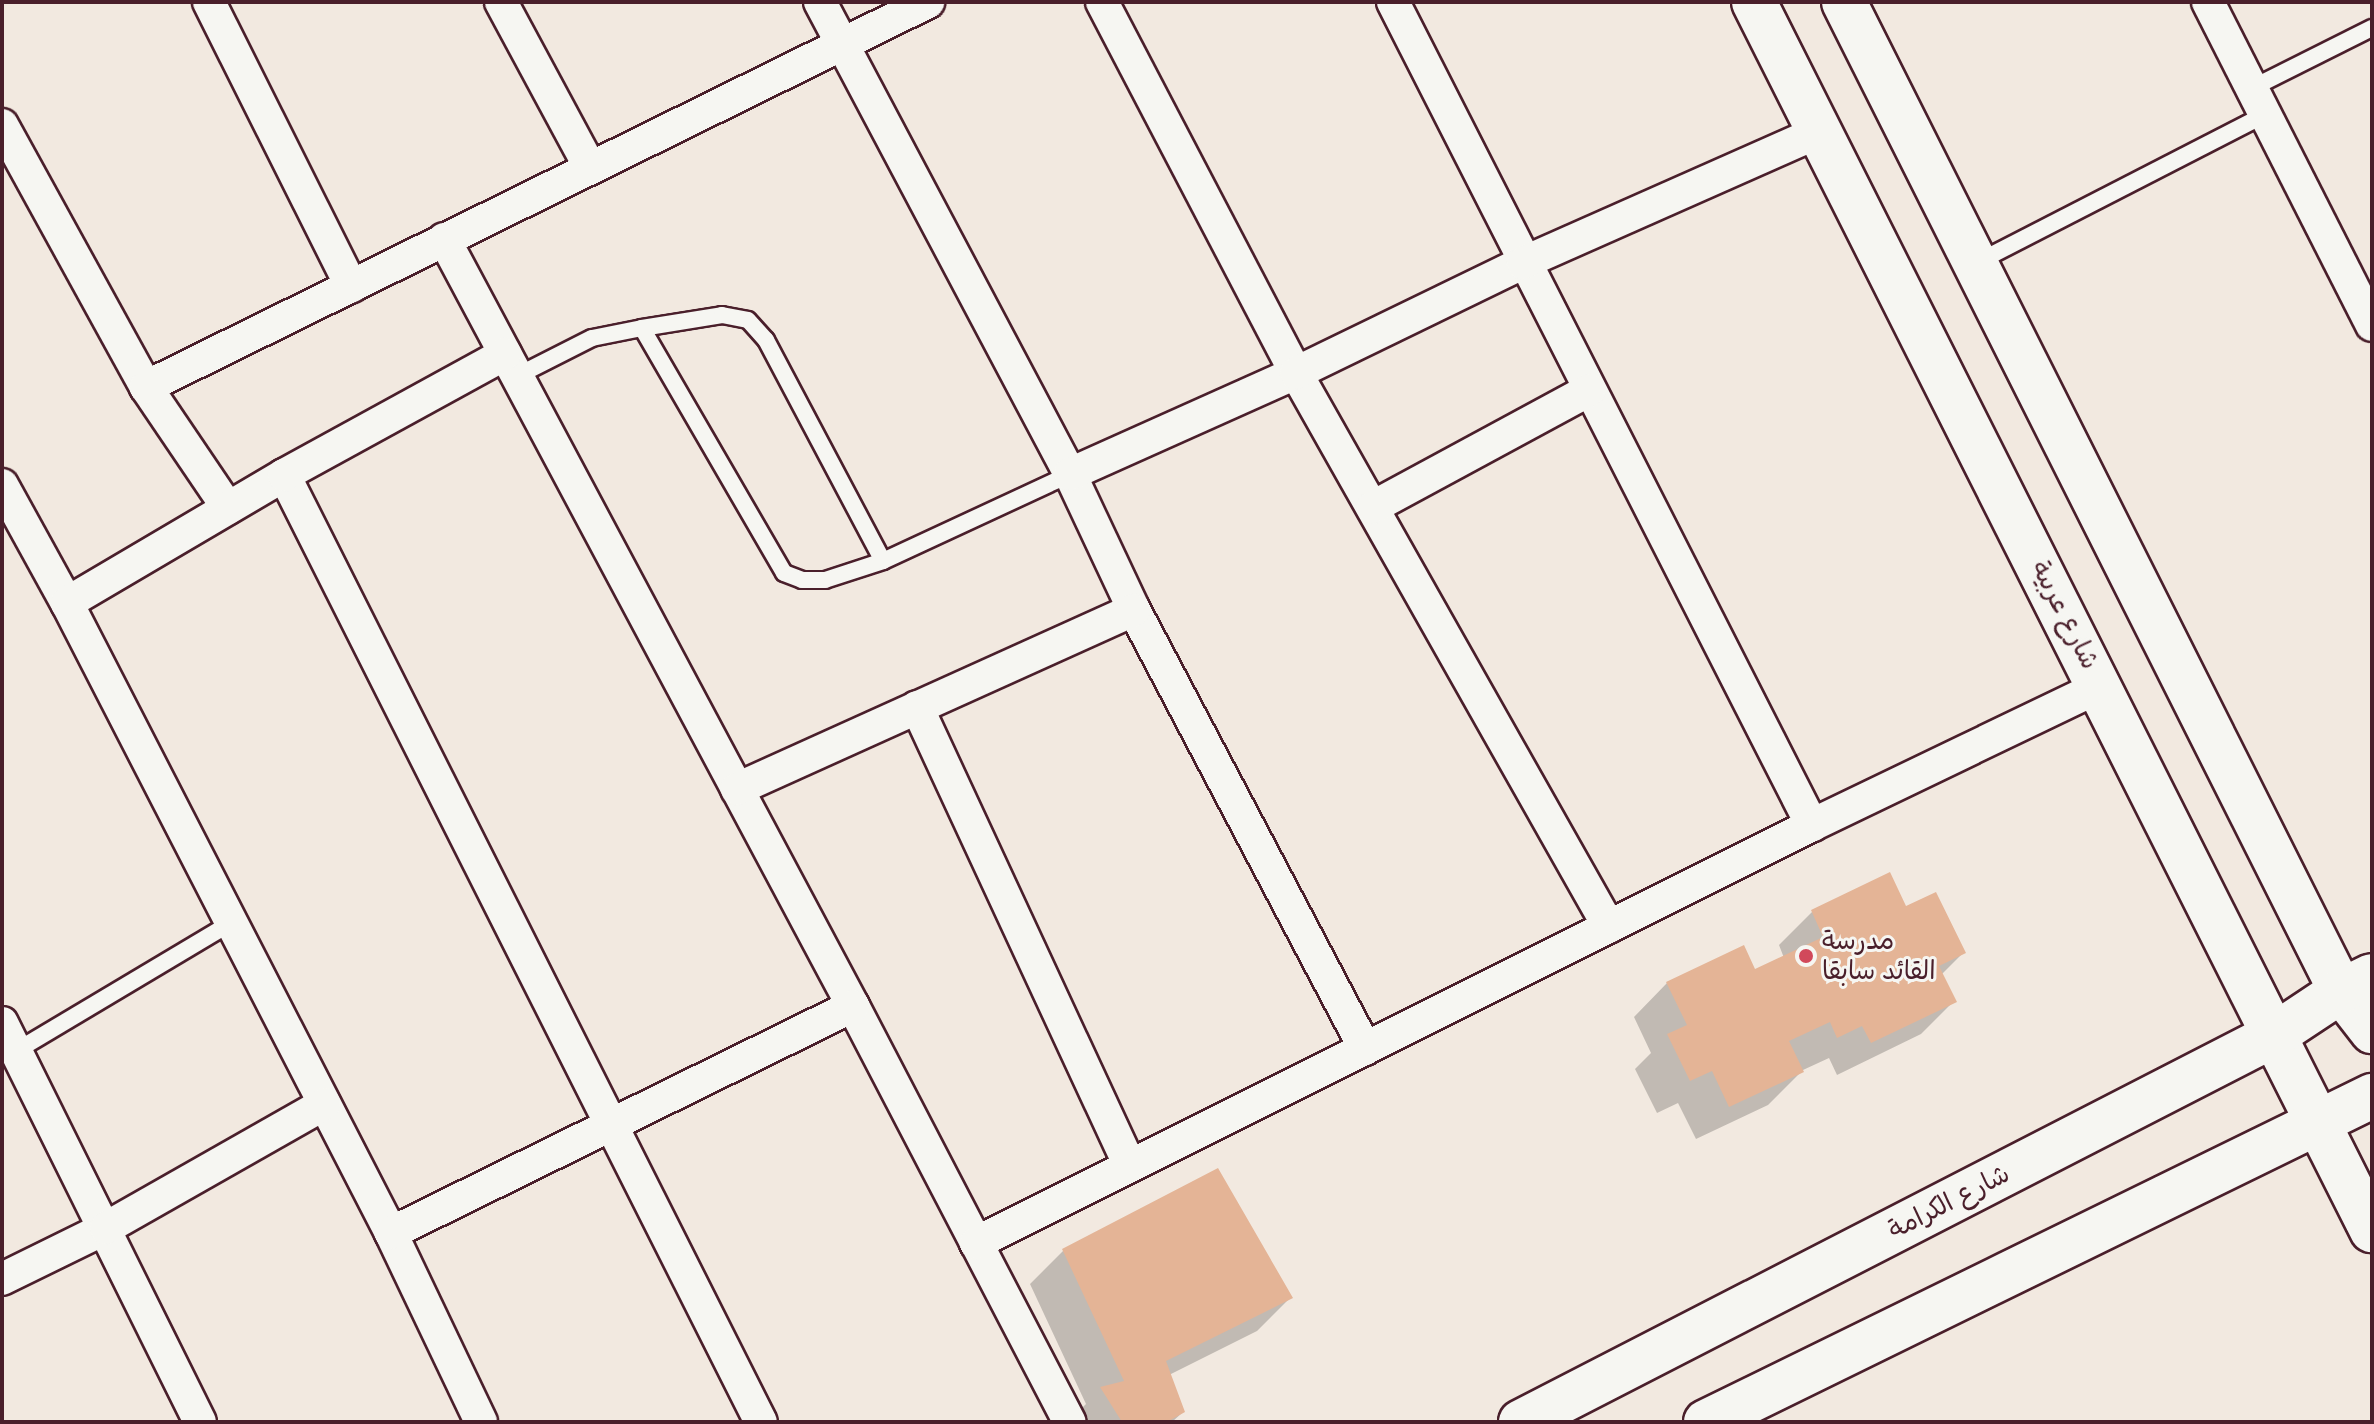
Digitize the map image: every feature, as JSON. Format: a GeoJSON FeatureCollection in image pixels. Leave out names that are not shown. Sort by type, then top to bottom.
{"type":"FeatureCollection","features":[{"type":"Feature","properties":{"kind":"main road","name":"شارع عربية"},"geometry":{"type":"LineString","coordinates":[[1754,2],[2101,686],[2276,1034],[2315,1122],[2372,1230]]}},
{"type":"Feature","properties":{"kind":"main road"},"geometry":{"type":"LineString","coordinates":[[1844,2],[1976,263],[2356,984],[2372,1031]]}},
{"type":"Feature","properties":{"kind":"main road","name":"شارع الكرامة"},"geometry":{"type":"LineString","coordinates":[[1521,1422],[2276,1034],[2356,984]]}},
{"type":"Feature","properties":{"kind":"main road"},"geometry":{"type":"LineString","coordinates":[[1706,1422],[2372,1096]]}},
{"type":"Feature","properties":{"kind":"street"},"geometry":{"type":"LineString","coordinates":[[209,2],[351,286]]}},
{"type":"Feature","properties":{"kind":"street"},"geometry":{"type":"LineString","coordinates":[[501,2],[590,167]]}},
{"type":"Feature","properties":{"kind":"street"},"geometry":{"type":"LineString","coordinates":[[820,2],[1070,474],[1134,610],[1365,1049]]}},
{"type":"Feature","properties":{"kind":"street"},"geometry":{"type":"LineString","coordinates":[[146,387],[928,2]]}},
{"type":"Feature","properties":{"kind":"street"},"geometry":{"type":"LineString","coordinates":[[1102,2],[1296,373],[1609,927]]}},
{"type":"Feature","properties":{"kind":"street"},"geometry":{"type":"LineString","coordinates":[[1393,2],[1523,263],[1812,825]]}},
{"type":"Feature","properties":{"kind":"street"},"geometry":{"type":"LineString","coordinates":[[2208,2],[2372,325]]}},
{"type":"Feature","properties":{"kind":"street"},"geometry":{"type":"LineString","coordinates":[[2,125],[146,387],[228,508]]}},
{"type":"Feature","properties":{"kind":"street"},"geometry":{"type":"LineString","coordinates":[[1070,474],[1296,373],[1523,263],[1821,131]]}},
{"type":"Feature","properties":{"kind":"street"},"geometry":{"type":"LineString","coordinates":[[444,239],[853,1006],[1070,1422]]}},
{"type":"Feature","properties":{"kind":"street"},"geometry":{"type":"LineString","coordinates":[[67,603],[284,475],[511,365]]}},
{"type":"Feature","properties":{"kind":"street"},"geometry":{"type":"LineString","coordinates":[[1373,507],[1589,390]]}},
{"type":"Feature","properties":{"kind":"street"},"geometry":{"type":"LineString","coordinates":[[284,475],[761,1422]]}},
{"type":"Feature","properties":{"kind":"street"},"geometry":{"type":"LineString","coordinates":[[2,485],[67,603],[391,1233],[481,1422]]}},
{"type":"Feature","properties":{"kind":"street"},"geometry":{"type":"LineString","coordinates":[[737,789],[1134,610]]}},
{"type":"Feature","properties":{"kind":"street"},"geometry":{"type":"LineString","coordinates":[[976,1243],[1812,825],[2101,686]]}},
{"type":"Feature","properties":{"kind":"street"},"geometry":{"type":"LineString","coordinates":[[917,707],[1130,1166]]}},
{"type":"Feature","properties":{"kind":"street"},"geometry":{"type":"LineString","coordinates":[[391,1233],[853,1006]]}},
{"type":"Feature","properties":{"kind":"street"},"geometry":{"type":"LineString","coordinates":[[9,1037],[200,1422]]}},
{"type":"Feature","properties":{"kind":"street"},"geometry":{"type":"LineString","coordinates":[[2,1279],[106,1228],[324,1104]]}},
{"type":"Feature","properties":{"kind":"lane"},"geometry":{"type":"LineString","coordinates":[[1976,263],[2259,101],[2372,28]]}},
{"type":"Feature","properties":{"kind":"lane"},"geometry":{"type":"LineString","coordinates":[[511,365],[592,338],[642,328],[722,315],[748,320],[766,340],[883,561]]}},
{"type":"Feature","properties":{"kind":"lane"},"geometry":{"type":"LineString","coordinates":[[642,328],[784,573],[802,580],[825,580],[883,561],[1070,474]]}},
{"type":"Feature","properties":{"kind":"lane"},"geometry":{"type":"LineString","coordinates":[[9,1037],[231,923]]}},
{"type":"Feature","properties":{"kind":"building"},"geometry":{"type":"Polygon","coordinates":[[[1890,872],[1906,906],[1936,892],[1966,953],[1939,966],[1957,1002],[1871,1043],[1862,1026],[1837,1038],[1830,1022],[1789,1041],[1804,1072],[1729,1107],[1712,1071],[1690,1081],[1667,1034],[1687,1025],[1666,982],[1744,945],[1755,969],[1823,937],[1811,910],[1890,872]]]}},
{"type":"Feature","properties":{"kind":"building"},"geometry":{"type":"Polygon","coordinates":[[[1218,1168],[1293,1298],[1166,1361],[1185,1412],[1167,1422],[1122,1422],[1100,1387],[1124,1381],[1062,1249],[1218,1168]]]}},
{"type":"Feature","properties":{"kind":"place","name":"مدرسة القائد سابقا"},"geometry":{"type":"Point","coordinates":[1806,956]}}]}
